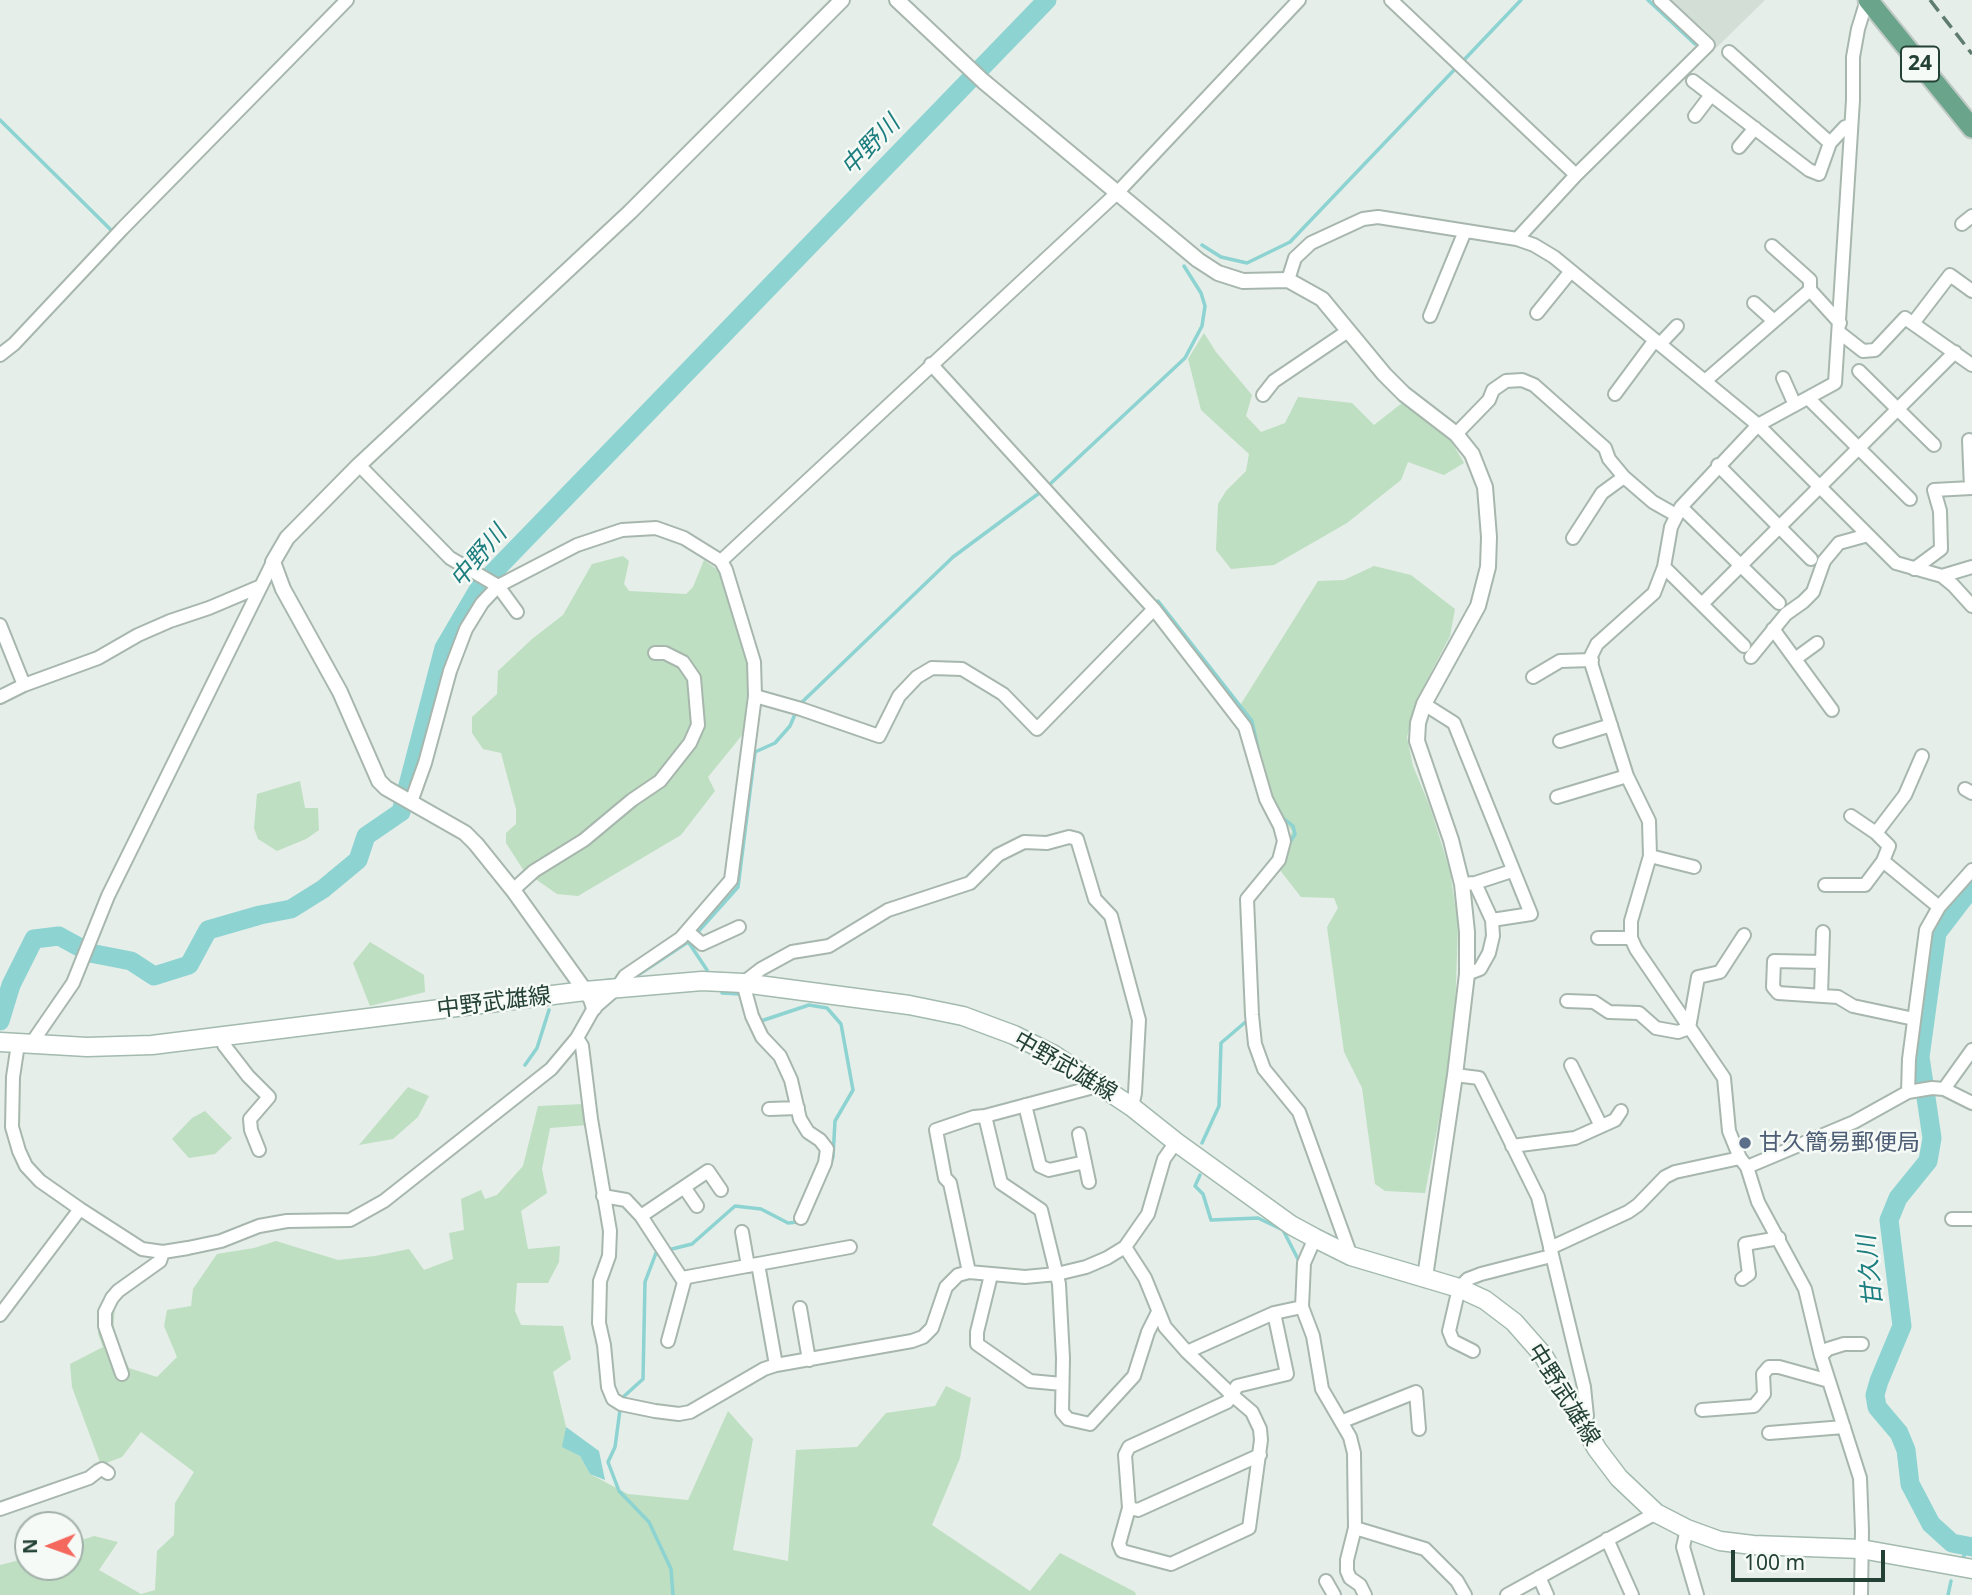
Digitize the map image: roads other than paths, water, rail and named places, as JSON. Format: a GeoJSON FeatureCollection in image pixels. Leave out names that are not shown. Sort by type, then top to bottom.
{"type":"FeatureCollection","features":[{"type":"Feature","properties":{"kind":"main road","name":"24"},"geometry":{"type":"LineString","coordinates":[[1868,0],[1972,128]]}},
{"type":"Feature","properties":{"kind":"main road","name":"中野武雄線"},"geometry":{"type":"LineString","coordinates":[[0,1042],[87,1047],[152,1045],[585,991],[621,982],[743,983],[909,1005],[963,1016],[1014,1035],[1101,1085],[1291,1225],[1351,1255],[1459,1288],[1485,1300],[1514,1322],[1543,1355],[1597,1449],[1619,1478],[1656,1513],[1687,1529],[1720,1541],[1861,1549],[1972,1569]]}},
{"type":"Feature","properties":{"kind":"street"},"geometry":{"type":"LineString","coordinates":[[0,355],[14,344],[122,229],[347,0]]}},
{"type":"Feature","properties":{"kind":"street"},"geometry":{"type":"LineString","coordinates":[[411,803],[450,671],[466,629],[482,603],[498,586],[577,545],[622,530],[656,528],[684,538],[721,561],[754,662],[755,696],[731,880],[692,935],[621,982],[594,1008],[577,1038],[551,1069],[365,1213],[350,1220],[287,1221],[259,1226],[221,1241],[163,1252],[142,1249],[40,1181],[26,1166],[12,1127],[13,1077],[25,1044],[66,994],[87,952],[108,896],[287,538],[359,465],[630,212],[842,0]]}},
{"type":"Feature","properties":{"kind":"street"},"geometry":{"type":"LineString","coordinates":[[897,0],[969,68],[1198,260],[1218,272],[1243,281],[1288,280],[1322,299],[1394,384],[1457,435],[1472,454],[1485,487],[1488,566],[1478,606],[1424,704],[1416,741],[1469,883],[1492,920],[1493,936],[1489,953],[1480,969],[1467,974]]}},
{"type":"Feature","properties":{"kind":"street"},"geometry":{"type":"LineString","coordinates":[[721,561],[1117,193],[1299,0]]}},
{"type":"Feature","properties":{"kind":"street"},"geometry":{"type":"LineString","coordinates":[[1391,0],[1576,175]]}},
{"type":"Feature","properties":{"kind":"street"},"geometry":{"type":"LineString","coordinates":[[1517,239],[1576,175],[1708,45],[1660,0]]}},
{"type":"Feature","properties":{"kind":"street"},"geometry":{"type":"LineString","coordinates":[[1861,1595],[1860,1478],[1821,1356],[1805,1289],[1758,1202],[1744,1163],[1728,1131],[1724,1078],[1631,938],[1631,921],[1650,856],[1649,821],[1627,776],[1592,660],[1597,644],[1654,593],[1664,568],[1671,527],[1678,511],[1718,465],[1758,425],[1835,383],[1853,57],[1858,29],[1868,0]]}},
{"type":"Feature","properties":{"kind":"street"},"geometry":{"type":"LineString","coordinates":[[1729,52],[1829,143]]}},
{"type":"Feature","properties":{"kind":"street"},"geometry":{"type":"LineString","coordinates":[[1693,81],[1810,170],[1819,174],[1829,143],[1845,127],[1851,125]]}},
{"type":"Feature","properties":{"kind":"street"},"geometry":{"type":"LineString","coordinates":[[1695,116],[1711,95]]}},
{"type":"Feature","properties":{"kind":"street"},"geometry":{"type":"LineString","coordinates":[[1739,147],[1755,128]]}},
{"type":"Feature","properties":{"kind":"street"},"geometry":{"type":"LineString","coordinates":[[1288,280],[1295,258],[1311,243],[1363,219],[1378,217],[1517,239],[1534,245],[1571,271],[1758,425],[1896,563],[1942,576],[1972,606]]}},
{"type":"Feature","properties":{"kind":"street"},"geometry":{"type":"LineString","coordinates":[[1430,316],[1465,231]]}},
{"type":"Feature","properties":{"kind":"street"},"geometry":{"type":"LineString","coordinates":[[1772,246],[1810,280],[1810,290],[1840,328],[1863,351],[1875,351],[1905,318],[1972,365]]}},
{"type":"Feature","properties":{"kind":"street"},"geometry":{"type":"LineString","coordinates":[[1537,313],[1571,271]]}},
{"type":"Feature","properties":{"kind":"street"},"geometry":{"type":"LineString","coordinates":[[1914,322],[1950,275],[1972,291]]}},
{"type":"Feature","properties":{"kind":"street"},"geometry":{"type":"LineString","coordinates":[[1705,381],[1810,290]]}},
{"type":"Feature","properties":{"kind":"street"},"geometry":{"type":"LineString","coordinates":[[1755,303],[1774,321]]}},
{"type":"Feature","properties":{"kind":"street"},"geometry":{"type":"LineString","coordinates":[[1615,394],[1657,342],[1677,326]]}},
{"type":"Feature","properties":{"kind":"street"},"geometry":{"type":"LineString","coordinates":[[1263,395],[1274,381],[1348,331]]}},
{"type":"Feature","properties":{"kind":"street"},"geometry":{"type":"LineString","coordinates":[[1702,604],[1955,352]]}},
{"type":"Feature","properties":{"kind":"street"},"geometry":{"type":"LineString","coordinates":[[931,364],[1154,609],[1245,727],[1266,799],[1280,826],[1284,841],[1279,860],[1248,904],[1255,1044],[1264,1069],[1299,1112],[1351,1255]]}},
{"type":"Feature","properties":{"kind":"street"},"geometry":{"type":"LineString","coordinates":[[1859,371],[1934,444]]}},
{"type":"Feature","properties":{"kind":"street"},"geometry":{"type":"LineString","coordinates":[[1783,378],[1795,405]]}},
{"type":"Feature","properties":{"kind":"street"},"geometry":{"type":"LineString","coordinates":[[1457,435],[1489,400],[1493,390],[1506,381],[1522,380],[1534,385],[1605,447],[1609,459],[1624,477],[1653,502],[1678,511],[1779,603]]}},
{"type":"Feature","properties":{"kind":"street"},"geometry":{"type":"LineString","coordinates":[[1808,398],[1910,499]]}},
{"type":"Feature","properties":{"kind":"street"},"geometry":{"type":"LineString","coordinates":[[1914,569],[1941,549],[1940,511],[1934,490],[1971,488],[1969,440]]}},
{"type":"Feature","properties":{"kind":"street"},"geometry":{"type":"LineString","coordinates":[[359,465],[450,558],[498,586],[517,612]]}},
{"type":"Feature","properties":{"kind":"street"},"geometry":{"type":"LineString","coordinates":[[1718,465],[1811,559]]}},
{"type":"Feature","properties":{"kind":"street"},"geometry":{"type":"LineString","coordinates":[[1573,538],[1602,493],[1624,477]]}},
{"type":"Feature","properties":{"kind":"street"},"geometry":{"type":"LineString","coordinates":[[1664,568],[1747,652],[1813,592],[1824,561],[1839,543],[1868,535]]}},
{"type":"Feature","properties":{"kind":"street"},"geometry":{"type":"LineString","coordinates":[[273,562],[283,589],[340,692],[379,781],[397,795],[465,834],[513,890],[585,991],[594,1008]]}},
{"type":"Feature","properties":{"kind":"street"},"geometry":{"type":"LineString","coordinates":[[1942,576],[1972,567]]}},
{"type":"Feature","properties":{"kind":"street"},"geometry":{"type":"LineString","coordinates":[[0,697],[24,685],[98,658],[138,635],[261,586]]}},
{"type":"Feature","properties":{"kind":"street"},"geometry":{"type":"LineString","coordinates":[[755,696],[879,736],[899,696],[917,677],[932,668],[962,669],[1003,694],[1037,729],[1154,609]]}},
{"type":"Feature","properties":{"kind":"street"},"geometry":{"type":"LineString","coordinates":[[0,625],[24,685]]}},
{"type":"Feature","properties":{"kind":"street"},"geometry":{"type":"LineString","coordinates":[[1773,629],[1832,710]]}},
{"type":"Feature","properties":{"kind":"street"},"geometry":{"type":"LineString","coordinates":[[1795,659],[1817,643]]}},
{"type":"Feature","properties":{"kind":"street"},"geometry":{"type":"LineString","coordinates":[[513,890],[534,871],[584,840],[660,780],[690,743],[698,725],[694,678],[683,662],[665,653],[655,653]]}},
{"type":"Feature","properties":{"kind":"street"},"geometry":{"type":"LineString","coordinates":[[1534,677],[1560,661],[1592,660]]}},
{"type":"Feature","properties":{"kind":"street"},"geometry":{"type":"LineString","coordinates":[[1424,704],[1454,723],[1511,871],[1531,914],[1492,920]]}},
{"type":"Feature","properties":{"kind":"street"},"geometry":{"type":"LineString","coordinates":[[1560,741],[1611,725]]}},
{"type":"Feature","properties":{"kind":"street"},"geometry":{"type":"LineString","coordinates":[[1876,833],[1905,795],[1922,756]]}},
{"type":"Feature","properties":{"kind":"street"},"geometry":{"type":"LineString","coordinates":[[1557,797],[1627,776]]}},
{"type":"Feature","properties":{"kind":"street"},"geometry":{"type":"LineString","coordinates":[[1825,885],[1865,885],[1883,861],[1889,846],[1876,833],[1851,816]]}},
{"type":"Feature","properties":{"kind":"street"},"geometry":{"type":"LineString","coordinates":[[801,1218],[825,1163],[827,1149],[808,1132],[800,1119],[791,1080],[780,1056],[762,1037],[752,1016],[743,983],[761,969],[792,953],[829,946],[888,910],[970,883],[998,855],[1024,842],[1047,844],[1069,837],[1077,839],[1095,899],[1111,916],[1139,1020],[1132,1107]]}},
{"type":"Feature","properties":{"kind":"street"},"geometry":{"type":"LineString","coordinates":[[1650,856],[1694,867]]}},
{"type":"Feature","properties":{"kind":"street"},"geometry":{"type":"LineString","coordinates":[[1883,861],[1938,907]]}},
{"type":"Feature","properties":{"kind":"street"},"geometry":{"type":"LineString","coordinates":[[1912,1091],[1909,1059],[1926,930],[1938,907],[1972,870]]}},
{"type":"Feature","properties":{"kind":"street"},"geometry":{"type":"LineString","coordinates":[[1469,883],[1511,871]]}},
{"type":"Feature","properties":{"kind":"street"},"geometry":{"type":"LineString","coordinates":[[1425,1277],[1467,974],[1469,883]]}},
{"type":"Feature","properties":{"kind":"street"},"geometry":{"type":"LineString","coordinates":[[692,935],[702,944],[739,927]]}},
{"type":"Feature","properties":{"kind":"street"},"geometry":{"type":"LineString","coordinates":[[1821,995],[1824,932]]}},
{"type":"Feature","properties":{"kind":"street"},"geometry":{"type":"LineString","coordinates":[[1689,1028],[1698,977],[1720,972],[1744,935]]}},
{"type":"Feature","properties":{"kind":"street"},"geometry":{"type":"LineString","coordinates":[[1598,937],[1631,938]]}},
{"type":"Feature","properties":{"kind":"street"},"geometry":{"type":"LineString","coordinates":[[1822,962],[1774,961],[1773,987],[1778,993],[1838,997],[1853,1006],[1914,1019]]}},
{"type":"Feature","properties":{"kind":"street"},"geometry":{"type":"LineString","coordinates":[[1567,1001],[1594,1002],[1609,1012],[1639,1013],[1656,1028],[1678,1032],[1689,1028]]}},
{"type":"Feature","properties":{"kind":"street"},"geometry":{"type":"LineString","coordinates":[[223,1037],[224,1045],[248,1076],[269,1097],[250,1119],[251,1130],[259,1150]]}},
{"type":"Feature","properties":{"kind":"street"},"geometry":{"type":"LineString","coordinates":[[577,1038],[582,1046],[610,1231],[609,1256],[600,1281],[599,1323],[608,1387],[613,1399],[621,1404],[655,1411],[679,1414],[690,1412],[765,1369],[923,1337],[932,1328],[946,1287],[958,1275],[970,1272],[1025,1277],[1057,1275],[1086,1268],[1125,1247],[1148,1214],[1164,1159],[1176,1142]]}},
{"type":"Feature","properties":{"kind":"street"},"geometry":{"type":"LineString","coordinates":[[1938,1088],[1972,1050]]}},
{"type":"Feature","properties":{"kind":"street"},"geometry":{"type":"LineString","coordinates":[[1571,1065],[1601,1126]]}},
{"type":"Feature","properties":{"kind":"street"},"geometry":{"type":"LineString","coordinates":[[1455,1075],[1479,1078],[1538,1197],[1584,1387],[1587,1416],[1582,1423]]}},
{"type":"Feature","properties":{"kind":"street"},"geometry":{"type":"LineString","coordinates":[[970,1272],[950,1182],[945,1178],[936,1130],[974,1116],[985,1116],[1101,1085]]}},
{"type":"Feature","properties":{"kind":"street"},"geometry":{"type":"LineString","coordinates":[[1472,1351],[1453,1341],[1449,1331],[1459,1288],[1468,1279],[1550,1252],[1628,1212],[1639,1205],[1665,1177],[1675,1172],[1744,1163],[1854,1122],[1912,1091],[1938,1088],[1972,1102]]}},
{"type":"Feature","properties":{"kind":"street"},"geometry":{"type":"LineString","coordinates":[[1025,1105],[1040,1166],[1049,1170],[1085,1162]]}},
{"type":"Feature","properties":{"kind":"street"},"geometry":{"type":"LineString","coordinates":[[769,1109],[798,1108]]}},
{"type":"Feature","properties":{"kind":"street"},"geometry":{"type":"LineString","coordinates":[[1512,1146],[1575,1138],[1615,1120],[1620,1111]]}},
{"type":"Feature","properties":{"kind":"street"},"geometry":{"type":"LineString","coordinates":[[985,1116],[1001,1183],[1041,1210],[1057,1275],[1062,1412],[1068,1419],[1090,1424],[1134,1376],[1148,1332],[1158,1312]]}},
{"type":"Feature","properties":{"kind":"street"},"geometry":{"type":"LineString","coordinates":[[1079,1134],[1089,1182]]}},
{"type":"Feature","properties":{"kind":"street"},"geometry":{"type":"LineString","coordinates":[[641,1216],[708,1171],[721,1189]]}},
{"type":"Feature","properties":{"kind":"street"},"geometry":{"type":"LineString","coordinates":[[684,1187],[698,1206]]}},
{"type":"Feature","properties":{"kind":"street"},"geometry":{"type":"LineString","coordinates":[[603,1196],[625,1200],[641,1216],[684,1282],[668,1341]]}},
{"type":"Feature","properties":{"kind":"street"},"geometry":{"type":"LineString","coordinates":[[0,1315],[80,1209]]}},
{"type":"Feature","properties":{"kind":"street"},"geometry":{"type":"LineString","coordinates":[[1952,1219],[1972,1219]]}},
{"type":"Feature","properties":{"kind":"street"},"geometry":{"type":"LineString","coordinates":[[742,1232],[753,1265],[776,1366]]}},
{"type":"Feature","properties":{"kind":"street"},"geometry":{"type":"LineString","coordinates":[[1315,1238],[1304,1262],[1302,1307],[1314,1336],[1322,1390],[1326,1400],[1343,1422],[1354,1453],[1355,1528],[1347,1571],[1349,1578],[1360,1585],[1366,1595]]}},
{"type":"Feature","properties":{"kind":"street"},"geometry":{"type":"LineString","coordinates":[[1742,1279],[1749,1274],[1745,1244],[1779,1238]]}},
{"type":"Feature","properties":{"kind":"street"},"geometry":{"type":"LineString","coordinates":[[682,1278],[850,1247]]}},
{"type":"Feature","properties":{"kind":"street"},"geometry":{"type":"LineString","coordinates":[[1125,1247],[1145,1278],[1165,1327],[1187,1352],[1232,1395],[1252,1412],[1260,1429],[1260,1455],[1249,1528],[1171,1564],[1122,1551],[1119,1544],[1129,1508],[1125,1455],[1129,1447],[1227,1402],[1232,1395],[1237,1386],[1287,1374],[1274,1313]]}},
{"type":"Feature","properties":{"kind":"street"},"geometry":{"type":"LineString","coordinates":[[122,1374],[105,1326],[106,1312],[118,1291],[160,1261],[163,1252]]}},
{"type":"Feature","properties":{"kind":"street"},"geometry":{"type":"LineString","coordinates":[[991,1275],[976,1332],[977,1344],[1030,1381],[1062,1384]]}},
{"type":"Feature","properties":{"kind":"street"},"geometry":{"type":"LineString","coordinates":[[1187,1352],[1274,1313],[1302,1307]]}},
{"type":"Feature","properties":{"kind":"street"},"geometry":{"type":"LineString","coordinates":[[800,1308],[809,1360]]}},
{"type":"Feature","properties":{"kind":"street"},"geometry":{"type":"LineString","coordinates":[[1821,1356],[1828,1349],[1844,1344],[1863,1344]]}},
{"type":"Feature","properties":{"kind":"street"},"geometry":{"type":"LineString","coordinates":[[1702,1410],[1754,1406],[1764,1394],[1763,1374],[1769,1367],[1779,1367],[1829,1381]]}},
{"type":"Feature","properties":{"kind":"street"},"geometry":{"type":"LineString","coordinates":[[1343,1422],[1416,1392],[1419,1429]]}},
{"type":"Feature","properties":{"kind":"street"},"geometry":{"type":"LineString","coordinates":[[1769,1433],[1844,1427]]}},
{"type":"Feature","properties":{"kind":"street"},"geometry":{"type":"LineString","coordinates":[[1129,1508],[1138,1510],[1260,1455]]}},
{"type":"Feature","properties":{"kind":"street"},"geometry":{"type":"LineString","coordinates":[[0,1509],[89,1478],[102,1469],[108,1473]]}},
{"type":"Feature","properties":{"kind":"street"},"geometry":{"type":"LineString","coordinates":[[1507,1595],[1656,1513]]}},
{"type":"Feature","properties":{"kind":"street"},"geometry":{"type":"LineString","coordinates":[[1355,1528],[1425,1549],[1449,1572],[1465,1595]]}},
{"type":"Feature","properties":{"kind":"street"},"geometry":{"type":"LineString","coordinates":[[1687,1529],[1683,1547],[1697,1595]]}},
{"type":"Feature","properties":{"kind":"street"},"geometry":{"type":"LineString","coordinates":[[1607,1539],[1632,1595]]}},
{"type":"Feature","properties":{"kind":"street"},"geometry":{"type":"LineString","coordinates":[[1539,1577],[1547,1595]]}},
{"type":"Feature","properties":{"kind":"street"},"geometry":{"type":"LineString","coordinates":[[1326,1581],[1334,1595]]}},
{"type":"Feature","properties":{"kind":"water"},"geometry":{"type":"Polygon","coordinates":[[[566,1427],[599,1451],[605,1480],[590,1474],[580,1456],[562,1447],[566,1427]]]}},
{"type":"Feature","properties":{"kind":"waterway","name":"中野川"},"geometry":{"type":"LineString","coordinates":[[0,1021],[11,985],[34,939],[59,936],[90,953],[131,961],[154,976],[189,965],[208,930],[291,909],[323,889],[358,860],[366,836],[401,812],[444,648],[481,585],[1047,0]]}},
{"type":"Feature","properties":{"kind":"waterway"},"geometry":{"type":"LineString","coordinates":[[1462,62],[1521,0]]}},
{"type":"Feature","properties":{"kind":"waterway"},"geometry":{"type":"LineString","coordinates":[[1648,0],[1695,44]]}},
{"type":"Feature","properties":{"kind":"waterway"},"geometry":{"type":"LineString","coordinates":[[1202,245],[1221,257],[1247,263],[1290,242],[1456,68]]}},
{"type":"Feature","properties":{"kind":"waterway"},"geometry":{"type":"LineString","coordinates":[[0,120],[112,231]]}},
{"type":"Feature","properties":{"kind":"waterway"},"geometry":{"type":"LineString","coordinates":[[1048,486],[1185,358],[1202,326],[1205,306],[1201,293],[1184,266]]}},
{"type":"Feature","properties":{"kind":"waterway"},"geometry":{"type":"LineString","coordinates":[[799,705],[953,557],[1042,491]]}},
{"type":"Feature","properties":{"kind":"waterway"},"geometry":{"type":"LineString","coordinates":[[1158,601],[1252,721],[1260,758]]}},
{"type":"Feature","properties":{"kind":"waterway"},"geometry":{"type":"LineString","coordinates":[[696,934],[738,887],[755,752],[775,743],[790,726],[796,712]]}},
{"type":"Feature","properties":{"kind":"waterway"},"geometry":{"type":"LineString","coordinates":[[1277,808],[1283,818],[1293,826],[1295,834],[1289,844]]}},
{"type":"Feature","properties":{"kind":"waterway","name":"甘久川"},"geometry":{"type":"LineString","coordinates":[[1972,887],[1937,933],[1920,1057],[1932,1138],[1928,1161],[1898,1198],[1889,1220],[1902,1326],[1875,1395],[1877,1407],[1899,1433],[1906,1450],[1910,1484],[1931,1524],[1952,1543],[1972,1547]]}},
{"type":"Feature","properties":{"kind":"waterway"},"geometry":{"type":"LineString","coordinates":[[630,978],[691,940]]}},
{"type":"Feature","properties":{"kind":"waterway"},"geometry":{"type":"LineString","coordinates":[[689,943],[707,970]]}},
{"type":"Feature","properties":{"kind":"waterway"},"geometry":{"type":"LineString","coordinates":[[602,981],[619,979]]}},
{"type":"Feature","properties":{"kind":"waterway"},"geometry":{"type":"LineString","coordinates":[[722,993],[741,996]]}},
{"type":"Feature","properties":{"kind":"waterway"},"geometry":{"type":"LineString","coordinates":[[761,1021],[809,1005],[827,1008],[841,1024],[853,1090],[835,1121],[831,1163]]}},
{"type":"Feature","properties":{"kind":"waterway"},"geometry":{"type":"LineString","coordinates":[[525,1065],[537,1048],[549,1010]]}},
{"type":"Feature","properties":{"kind":"waterway"},"geometry":{"type":"LineString","coordinates":[[1202,1143],[1219,1106],[1221,1043],[1249,1019]]}},
{"type":"Feature","properties":{"kind":"waterway"},"geometry":{"type":"LineString","coordinates":[[1200,1175],[1195,1186],[1203,1194],[1211,1220],[1258,1218],[1283,1230],[1300,1263]]}},
{"type":"Feature","properties":{"kind":"waterway"},"geometry":{"type":"LineString","coordinates":[[668,1250],[692,1244],[735,1206],[761,1209],[788,1223],[798,1222]]}},
{"type":"Feature","properties":{"kind":"waterway"},"geometry":{"type":"LineString","coordinates":[[621,1399],[643,1379],[645,1282],[656,1253]]}},
{"type":"Feature","properties":{"kind":"waterway"},"geometry":{"type":"LineString","coordinates":[[620,1410],[615,1447],[608,1462],[619,1491],[649,1522],[671,1569],[673,1595]]}},
{"type":"Feature","properties":{"kind":"waterway"},"geometry":{"type":"LineString","coordinates":[[1963,1558],[1968,1547]]}},
{"type":"Feature","properties":{"kind":"waterway"},"geometry":{"type":"LineString","coordinates":[[1948,1595],[1951,1581]]}},
{"type":"Feature","properties":{"kind":"railway"},"geometry":{"type":"LineString","coordinates":[[1930,0],[1972,54]]}},
{"type":"Feature","properties":{"kind":"place","name":"甘久簡易郵便局"},"geometry":{"type":"Point","coordinates":[1745,1143]}}]}
